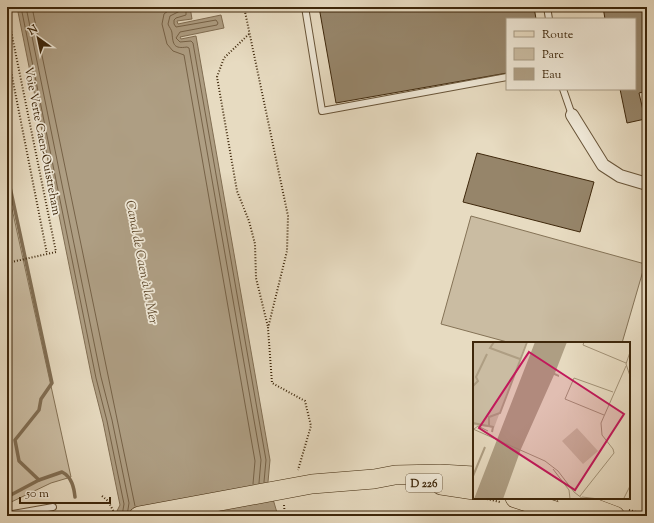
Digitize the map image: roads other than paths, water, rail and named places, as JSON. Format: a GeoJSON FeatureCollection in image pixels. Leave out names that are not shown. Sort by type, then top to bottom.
{"type":"FeatureCollection","features":[{"type":"Feature","properties":{"kind":"main road","name":"D 226"},"geometry":{"type":"LineString","coordinates":[[139,516],[293,487],[374,479],[396,475],[418,474],[473,476]]}},
{"type":"Feature","properties":{"kind":"main road","name":"D 226"},"geometry":{"type":"LineString","coordinates":[[374,479],[473,490]]}},
{"type":"Feature","properties":{"kind":"main road"},"geometry":{"type":"LineString","coordinates":[[518,499],[571,516]]}},
{"type":"Feature","properties":{"kind":"main road"},"geometry":{"type":"LineString","coordinates":[[570,499],[615,516]]}},
{"type":"Feature","properties":{"kind":"street"},"geometry":{"type":"LineString","coordinates":[[572,115],[603,165],[620,176],[647,184]]}},
{"type":"Feature","properties":{"kind":"lane"},"geometry":{"type":"LineString","coordinates":[[305,7],[322,111],[506,77]]}},
{"type":"Feature","properties":{"kind":"lane"},"geometry":{"type":"LineString","coordinates":[[547,7],[549,18]]}},
{"type":"Feature","properties":{"kind":"lane"},"geometry":{"type":"LineString","coordinates":[[564,90],[572,115]]}},
{"type":"Feature","properties":{"kind":"lane"},"geometry":{"type":"LineString","coordinates":[[7,515],[53,507]]}},
{"type":"Feature","properties":{"kind":"water","name":"Canal de Caen à la Mer"},"geometry":{"type":"Polygon","coordinates":[[[17,7],[190,7],[192,19],[177,21],[178,24],[221,15],[224,28],[180,37],[181,39],[196,36],[270,460],[268,482],[278,516],[118,516],[117,511],[120,505],[103,422],[92,379],[17,7]]]}},
{"type":"Feature","properties":{"kind":"waterway"},"geometry":{"type":"LineString","coordinates":[[7,173],[52,383],[41,399],[39,410],[15,440],[19,461],[39,480],[62,472],[72,483],[75,497]]}},
{"type":"Feature","properties":{"kind":"waterway"},"geometry":{"type":"LineString","coordinates":[[7,497],[39,480]]}}]}
